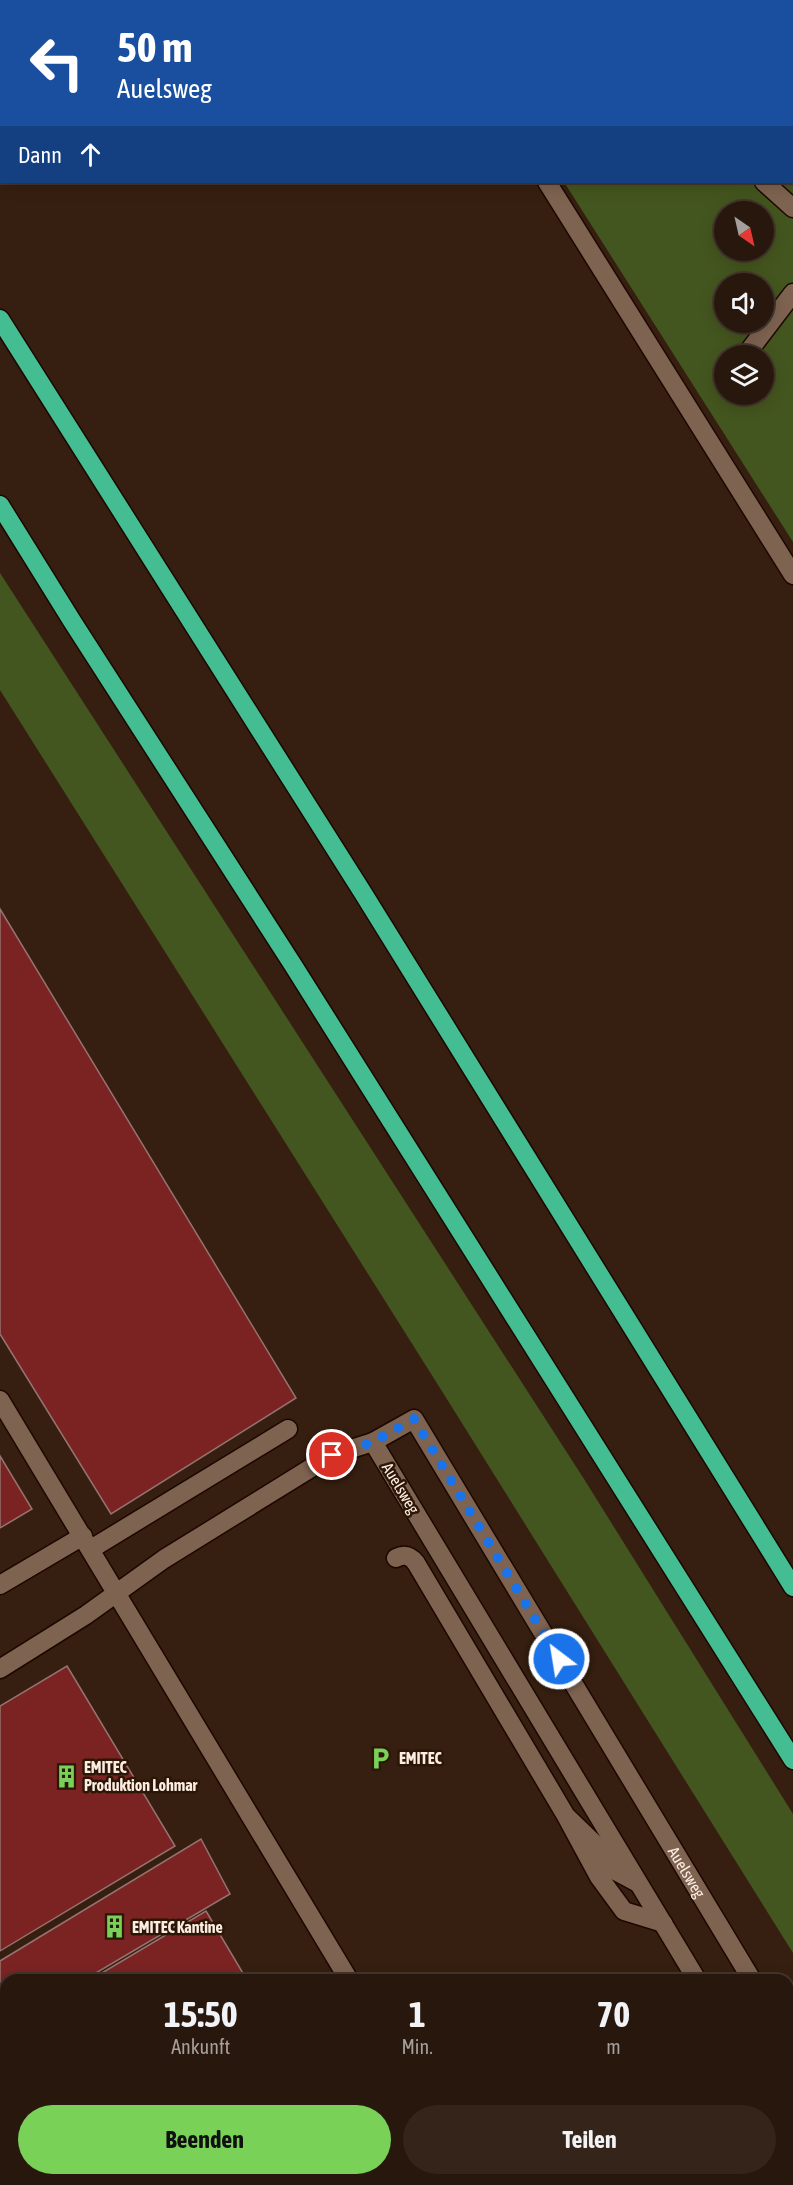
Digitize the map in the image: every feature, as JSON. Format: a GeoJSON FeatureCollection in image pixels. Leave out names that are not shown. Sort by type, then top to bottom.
{"type":"FeatureCollection","features":[{"type":"Feature","properties":{"kind":"highway"},"geometry":{"type":"LineString","coordinates":[[0,319],[369,903],[793,1587]]}},
{"type":"Feature","properties":{"kind":"highway"},"geometry":{"type":"LineString","coordinates":[[0,505],[78,631],[293,965],[793,1760]]}},
{"type":"Feature","properties":{"kind":"street"},"geometry":{"type":"LineString","coordinates":[[548,183],[793,575]]}},
{"type":"Feature","properties":{"kind":"street"},"geometry":{"type":"LineString","coordinates":[[765,183],[793,208]]}},
{"type":"Feature","properties":{"kind":"street"},"geometry":{"type":"LineString","coordinates":[[753,345],[793,293]]}},
{"type":"Feature","properties":{"kind":"street"},"geometry":{"type":"LineString","coordinates":[[0,1400],[345,1974]]}},
{"type":"Feature","properties":{"kind":"street","name":"Auelsweg"},"geometry":{"type":"LineString","coordinates":[[693,1974],[373,1442],[414,1419],[748,1974]]}},
{"type":"Feature","properties":{"kind":"street"},"geometry":{"type":"LineString","coordinates":[[0,1585],[87,1542],[288,1429]]}},
{"type":"Feature","properties":{"kind":"street"},"geometry":{"type":"LineString","coordinates":[[0,1669],[86,1615],[164,1559],[332,1455],[373,1442]]}},
{"type":"Feature","properties":{"kind":"street"},"geometry":{"type":"LineString","coordinates":[[396,1558],[409,1556],[416,1563],[566,1816],[599,1877],[624,1911],[663,1923]]}},
{"type":"Feature","properties":{"kind":"street"},"geometry":{"type":"LineString","coordinates":[[566,1816],[598,1847],[612,1869],[638,1883]]}},
{"type":"Feature","properties":{"kind":"green space"},"geometry":{"type":"Polygon","coordinates":[[[565,183],[793,183],[793,542],[565,183]]]}},
{"type":"Feature","properties":{"kind":"green space"},"geometry":{"type":"Polygon","coordinates":[[[0,573],[584,1479],[793,1814],[793,1953],[0,690],[0,573]]]}},
{"type":"Feature","properties":{"kind":"building"},"geometry":{"type":"Polygon","coordinates":[[[0,909],[296,1398],[111,1514],[0,1334],[0,909]]]}},
{"type":"Feature","properties":{"kind":"building"},"geometry":{"type":"Polygon","coordinates":[[[0,1456],[32,1509],[0,1528],[0,1456]]]}},
{"type":"Feature","properties":{"kind":"building","name":"EMITEC Produktion Lohmar"},"geometry":{"type":"Polygon","coordinates":[[[67,1666],[175,1846],[0,1951],[0,1706],[67,1666]]]}},
{"type":"Feature","properties":{"kind":"building","name":"EMITEC Kantine"},"geometry":{"type":"Polygon","coordinates":[[[201,1839],[230,1894],[94,1974],[0,1974],[0,1961],[201,1839]]]}},
{"type":"Feature","properties":{"kind":"building"},"geometry":{"type":"Polygon","coordinates":[[[206,1911],[243,1974],[100,1974],[206,1911]]]}},
{"type":"Feature","properties":{"kind":"place","name":"EMITEC"},"geometry":{"type":"Point","coordinates":[381,1758]}},
{"type":"Feature","properties":{"kind":"place","name":"EMITEC Produktion Lohmar"},"geometry":{"type":"Point","coordinates":[66,1776]}},
{"type":"Feature","properties":{"kind":"place","name":"EMITEC Kantine"},"geometry":{"type":"Point","coordinates":[114,1927]}},
{"type":"Feature","properties":{"kind":"route"},"geometry":{"type":"LineString","coordinates":[[332,1455],[373,1442],[414,1419],[559,1659]]}}]}
